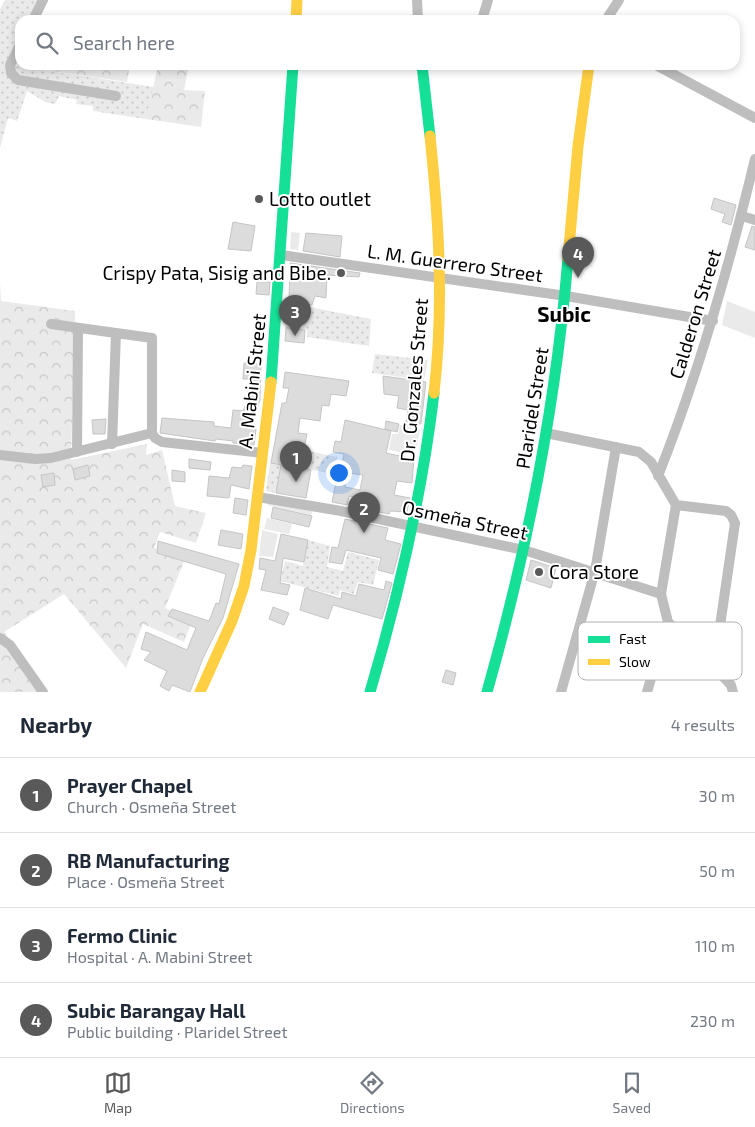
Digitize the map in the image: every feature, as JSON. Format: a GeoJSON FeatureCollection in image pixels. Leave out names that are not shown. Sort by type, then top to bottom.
{"type":"FeatureCollection","features":[{"type":"Feature","properties":{"kind":"street"},"geometry":{"type":"LineString","coordinates":[[36,15],[43,0]]}},
{"type":"Feature","properties":{"kind":"street"},"geometry":{"type":"LineString","coordinates":[[296,15],[297,0]]}},
{"type":"Feature","properties":{"kind":"street"},"geometry":{"type":"LineString","coordinates":[[417,0],[418,15]]}},
{"type":"Feature","properties":{"kind":"street"},"geometry":{"type":"LineString","coordinates":[[484,15],[488,0]]}},
{"type":"Feature","properties":{"kind":"street"},"geometry":{"type":"LineString","coordinates":[[609,15],[619,0]]}},
{"type":"Feature","properties":{"kind":"street"},"geometry":{"type":"LineString","coordinates":[[15,56],[10,65],[11,74],[18,80],[116,96]]}},
{"type":"Feature","properties":{"kind":"street","name":"A. Mabini Street"},"geometry":{"type":"LineString","coordinates":[[200,692],[232,621],[244,586],[258,497],[272,378],[293,70]]}},
{"type":"Feature","properties":{"kind":"street","name":"Dr. Gonzales Street"},"geometry":{"type":"LineString","coordinates":[[370,692],[389,630],[414,527],[431,414],[436,362],[440,279],[437,210],[423,70]]}},
{"type":"Feature","properties":{"kind":"street","name":"Plaridel Street"},"geometry":{"type":"LineString","coordinates":[[486,692],[507,622],[524,550],[546,433],[566,296],[578,146],[588,70]]}},
{"type":"Feature","properties":{"kind":"street"},"geometry":{"type":"LineString","coordinates":[[665,70],[755,118]]}},
{"type":"Feature","properties":{"kind":"street","name":"Calderon Street"},"geometry":{"type":"LineString","coordinates":[[658,476],[679,423],[713,321],[742,216],[755,159]]}},
{"type":"Feature","properties":{"kind":"street"},"geometry":{"type":"LineString","coordinates":[[742,216],[755,220]]}},
{"type":"Feature","properties":{"kind":"street","name":"L. M. Guerrero Street"},"geometry":{"type":"LineString","coordinates":[[281,255],[566,296],[713,321]]}},
{"type":"Feature","properties":{"kind":"street"},"geometry":{"type":"LineString","coordinates":[[51,324],[152,338],[152,433],[155,438],[162,442],[262,453]]}},
{"type":"Feature","properties":{"kind":"street"},"geometry":{"type":"LineString","coordinates":[[77,452],[78,329]]}},
{"type":"Feature","properties":{"kind":"street"},"geometry":{"type":"LineString","coordinates":[[112,444],[116,333]]}},
{"type":"Feature","properties":{"kind":"street"},"geometry":{"type":"LineString","coordinates":[[0,455],[35,459],[77,452],[152,433]]}},
{"type":"Feature","properties":{"kind":"street"},"geometry":{"type":"LineString","coordinates":[[546,433],[639,452],[645,456],[658,476],[676,505],[661,594],[668,622]]}},
{"type":"Feature","properties":{"kind":"street"},"geometry":{"type":"LineString","coordinates":[[581,622],[595,571],[616,447]]}},
{"type":"Feature","properties":{"kind":"street","name":"Osmeña Street"},"geometry":{"type":"LineString","coordinates":[[258,497],[341,511],[524,550],[595,571],[661,594]]}},
{"type":"Feature","properties":{"kind":"street"},"geometry":{"type":"LineString","coordinates":[[676,505],[726,511],[731,515],[735,524],[721,622]]}},
{"type":"Feature","properties":{"kind":"street"},"geometry":{"type":"LineString","coordinates":[[561,692],[578,632]]}},
{"type":"Feature","properties":{"kind":"street"},"geometry":{"type":"LineString","coordinates":[[0,638],[10,645],[44,692]]}},
{"type":"Feature","properties":{"kind":"street"},"geometry":{"type":"LineString","coordinates":[[647,692],[651,680]]}},
{"type":"Feature","properties":{"kind":"street"},"geometry":{"type":"LineString","coordinates":[[726,680],[733,692]]}},
{"type":"Feature","properties":{"kind":"green space"},"geometry":{"type":"Polygon","coordinates":[[[5,0],[48,0],[41,15],[15,15],[15,70],[44,70],[154,87],[146,119],[93,111],[93,106],[76,104],[77,100],[59,96],[55,104],[45,102],[27,91],[17,121],[8,118],[0,148],[0,9],[5,0]]]}},
{"type":"Feature","properties":{"kind":"green space"},"geometry":{"type":"Polygon","coordinates":[[[45,70],[129,70],[127,82],[45,70]]]}},
{"type":"Feature","properties":{"kind":"green space"},"geometry":{"type":"Polygon","coordinates":[[[157,70],[188,70],[184,90],[205,91],[201,127],[146,119],[157,70]]]}},
{"type":"Feature","properties":{"kind":"green space"},"geometry":{"type":"Polygon","coordinates":[[[291,232],[300,233],[298,250],[290,249],[291,232]]]}},
{"type":"Feature","properties":{"kind":"green space"},"geometry":{"type":"Polygon","coordinates":[[[0,282],[1,301],[75,311],[71,460],[147,444],[146,455],[162,450],[175,506],[206,513],[196,543],[160,532],[154,548],[186,557],[165,608],[192,621],[184,642],[143,624],[126,668],[64,594],[4,632],[48,692],[0,692],[0,282]]]}},
{"type":"Feature","properties":{"kind":"green space"},"geometry":{"type":"Polygon","coordinates":[[[727,301],[755,312],[755,338],[722,325],[727,301]]]}},
{"type":"Feature","properties":{"kind":"green space"},"geometry":{"type":"Polygon","coordinates":[[[288,303],[371,319],[369,346],[307,337],[307,330],[285,328],[288,303]]]}},
{"type":"Feature","properties":{"kind":"green space"},"geometry":{"type":"Polygon","coordinates":[[[375,354],[428,360],[424,380],[372,373],[375,354]]]}},
{"type":"Feature","properties":{"kind":"green space"},"geometry":{"type":"Polygon","coordinates":[[[400,425],[420,429],[417,446],[407,445],[405,453],[389,450],[392,434],[398,434],[400,425]]]}},
{"type":"Feature","properties":{"kind":"green space"},"geometry":{"type":"Polygon","coordinates":[[[303,450],[337,457],[334,474],[301,468],[303,450]]]}},
{"type":"Feature","properties":{"kind":"green space"},"geometry":{"type":"Polygon","coordinates":[[[270,463],[281,465],[276,493],[266,491],[270,463]]]}},
{"type":"Feature","properties":{"kind":"green space"},"geometry":{"type":"Polygon","coordinates":[[[351,498],[375,503],[373,511],[349,507],[351,498]]]}},
{"type":"Feature","properties":{"kind":"green space"},"geometry":{"type":"Polygon","coordinates":[[[269,500],[313,510],[311,515],[268,505],[269,500]]]}},
{"type":"Feature","properties":{"kind":"green space"},"geometry":{"type":"Polygon","coordinates":[[[267,518],[292,524],[289,534],[264,529],[267,518]]]}},
{"type":"Feature","properties":{"kind":"green space"},"geometry":{"type":"Polygon","coordinates":[[[262,530],[278,534],[273,557],[259,556],[262,530]]]}},
{"type":"Feature","properties":{"kind":"green space"},"geometry":{"type":"Polygon","coordinates":[[[308,540],[330,546],[327,567],[343,571],[348,552],[379,560],[373,585],[358,582],[354,594],[340,590],[339,596],[280,581],[285,561],[303,566],[308,540]]]}},
{"type":"Feature","properties":{"kind":"building"},"geometry":{"type":"Polygon","coordinates":[[[714,198],[736,205],[731,225],[722,222],[725,214],[711,209],[714,198]]]}},
{"type":"Feature","properties":{"kind":"building"},"geometry":{"type":"Polygon","coordinates":[[[233,222],[255,226],[251,251],[228,249],[233,222]]]}},
{"type":"Feature","properties":{"kind":"building"},"geometry":{"type":"Polygon","coordinates":[[[752,226],[755,227],[755,250],[745,247],[752,226]]]}},
{"type":"Feature","properties":{"kind":"building"},"geometry":{"type":"Polygon","coordinates":[[[306,233],[342,236],[340,257],[303,251],[306,233]]]}},
{"type":"Feature","properties":{"kind":"building"},"geometry":{"type":"Polygon","coordinates":[[[290,263],[360,273],[359,277],[327,275],[326,298],[315,296],[312,305],[289,301],[290,263]]]}},
{"type":"Feature","properties":{"kind":"building"},"geometry":{"type":"Polygon","coordinates":[[[257,282],[270,282],[269,295],[256,294],[257,282]]]}},
{"type":"Feature","properties":{"kind":"building"},"geometry":{"type":"Polygon","coordinates":[[[286,328],[305,330],[304,343],[285,341],[286,328]]]}},
{"type":"Feature","properties":{"kind":"building"},"geometry":{"type":"Polygon","coordinates":[[[244,363],[261,364],[260,400],[256,411],[252,411],[250,428],[256,429],[254,445],[160,433],[162,418],[214,422],[214,426],[231,428],[233,410],[243,411],[247,401],[249,379],[243,379],[244,363]]]}},
{"type":"Feature","properties":{"kind":"building"},"geometry":{"type":"Polygon","coordinates":[[[285,372],[349,381],[346,396],[331,394],[329,406],[322,405],[320,421],[300,418],[298,433],[307,434],[300,468],[311,470],[306,498],[276,493],[281,465],[271,463],[282,403],[286,403],[289,388],[283,388],[285,372]]]}},
{"type":"Feature","properties":{"kind":"building"},"geometry":{"type":"Polygon","coordinates":[[[383,376],[426,382],[421,424],[406,422],[408,410],[397,408],[399,396],[384,394],[383,376]]]}},
{"type":"Feature","properties":{"kind":"building"},"geometry":{"type":"Polygon","coordinates":[[[106,419],[105,434],[93,434],[92,420],[106,419]]]}},
{"type":"Feature","properties":{"kind":"building"},"geometry":{"type":"Polygon","coordinates":[[[345,420],[391,431],[386,453],[414,459],[412,483],[397,481],[394,495],[410,498],[407,512],[390,511],[389,514],[374,511],[376,503],[349,496],[347,505],[332,502],[344,454],[333,452],[335,441],[341,442],[345,420]],[[348,473],[345,487],[360,490],[363,475],[348,473]]]}},
{"type":"Feature","properties":{"kind":"building"},"geometry":{"type":"Polygon","coordinates":[[[386,421],[399,424],[397,432],[385,429],[386,421]]]}},
{"type":"Feature","properties":{"kind":"building"},"geometry":{"type":"Polygon","coordinates":[[[189,459],[211,462],[210,470],[189,468],[189,459]]]}},
{"type":"Feature","properties":{"kind":"building"},"geometry":{"type":"Polygon","coordinates":[[[88,465],[90,476],[75,480],[73,469],[88,465]]]}},
{"type":"Feature","properties":{"kind":"building"},"geometry":{"type":"Polygon","coordinates":[[[243,465],[252,466],[249,489],[231,485],[229,498],[207,496],[209,476],[229,478],[232,467],[242,468],[243,465]]]}},
{"type":"Feature","properties":{"kind":"building"},"geometry":{"type":"Polygon","coordinates":[[[172,470],[185,472],[185,482],[172,481],[172,470]]]}},
{"type":"Feature","properties":{"kind":"building"},"geometry":{"type":"Polygon","coordinates":[[[54,473],[55,485],[43,487],[41,475],[54,473]]]}},
{"type":"Feature","properties":{"kind":"building"},"geometry":{"type":"Polygon","coordinates":[[[235,498],[248,500],[246,515],[233,513],[235,498]]]}},
{"type":"Feature","properties":{"kind":"building"},"geometry":{"type":"Polygon","coordinates":[[[273,507],[312,516],[309,527],[271,518],[273,507]]]}},
{"type":"Feature","properties":{"kind":"building"},"geometry":{"type":"Polygon","coordinates":[[[345,519],[388,528],[385,540],[401,544],[393,574],[378,570],[381,558],[346,550],[342,564],[329,562],[332,547],[338,548],[345,519]]]}},
{"type":"Feature","properties":{"kind":"building"},"geometry":{"type":"Polygon","coordinates":[[[221,530],[243,534],[241,549],[218,545],[221,530]]]}},
{"type":"Feature","properties":{"kind":"building"},"geometry":{"type":"Polygon","coordinates":[[[281,534],[308,540],[304,562],[283,558],[280,583],[290,585],[287,595],[261,590],[266,570],[259,569],[260,558],[275,561],[281,534]]]}},
{"type":"Feature","properties":{"kind":"building"},"geometry":{"type":"Polygon","coordinates":[[[158,541],[239,564],[223,618],[203,658],[190,692],[172,685],[169,691],[160,686],[167,671],[144,660],[151,652],[141,649],[146,632],[187,650],[196,628],[168,616],[172,609],[209,621],[216,603],[219,604],[226,574],[157,553],[158,541]]]}},
{"type":"Feature","properties":{"kind":"building","name":"Cora Store"},"geometry":{"type":"Polygon","coordinates":[[[531,560],[556,568],[551,588],[526,580],[531,560]]]}},
{"type":"Feature","properties":{"kind":"building"},"geometry":{"type":"Polygon","coordinates":[[[386,581],[392,583],[382,619],[333,605],[328,619],[300,610],[305,588],[341,599],[342,592],[356,596],[359,584],[384,590],[386,581]]]}},
{"type":"Feature","properties":{"kind":"building"},"geometry":{"type":"Polygon","coordinates":[[[273,607],[289,613],[284,625],[269,619],[273,607]]]}},
{"type":"Feature","properties":{"kind":"building"},"geometry":{"type":"Polygon","coordinates":[[[446,670],[456,673],[453,685],[442,682],[446,670]]]}},
{"type":"Feature","properties":{"kind":"traffic: fast"},"geometry":{"type":"LineString","coordinates":[[271,382],[293,70]]}},
{"type":"Feature","properties":{"kind":"traffic: fast"},"geometry":{"type":"LineString","coordinates":[[423,70],[430,136]]}},
{"type":"Feature","properties":{"kind":"traffic: fast"},"geometry":{"type":"LineString","coordinates":[[487,692],[515,585],[538,477],[556,368],[568,258]]}},
{"type":"Feature","properties":{"kind":"traffic: fast"},"geometry":{"type":"LineString","coordinates":[[370,692],[391,618],[416,507],[434,393]]}},
{"type":"Feature","properties":{"kind":"traffic: slow"},"geometry":{"type":"LineString","coordinates":[[296,15],[297,0]]}},
{"type":"Feature","properties":{"kind":"traffic: slow"},"geometry":{"type":"LineString","coordinates":[[568,258],[578,146],[588,70]]}},
{"type":"Feature","properties":{"kind":"traffic: slow"},"geometry":{"type":"LineString","coordinates":[[430,136],[438,232],[440,297],[434,393]]}},
{"type":"Feature","properties":{"kind":"traffic: slow"},"geometry":{"type":"LineString","coordinates":[[200,692],[232,621],[244,586],[251,550],[271,382]]}},
{"type":"Feature","properties":{"kind":"place","name":"Lotto outlet"},"geometry":{"type":"Point","coordinates":[259,199]}},
{"type":"Feature","properties":{"kind":"place","name":"Crispy Pata, Sisig and Bibe."},"geometry":{"type":"Point","coordinates":[341,273]}},
{"type":"Feature","properties":{"kind":"place","name":"Subic Barangay Hall"},"geometry":{"type":"Point","coordinates":[578,278]}},
{"type":"Feature","properties":{"kind":"place","name":"Fermo Clinic"},"geometry":{"type":"Point","coordinates":[295,336]}},
{"type":"Feature","properties":{"kind":"place","name":"Prayer Chapel"},"geometry":{"type":"Point","coordinates":[296,482]}},
{"type":"Feature","properties":{"kind":"place","name":"RB Manufacturing"},"geometry":{"type":"Point","coordinates":[364,533]}},
{"type":"Feature","properties":{"kind":"place","name":"Cora Store"},"geometry":{"type":"Point","coordinates":[539,572]}},
{"type":"Feature","properties":{"kind":"district","name":"Subic"},"geometry":{"type":"Point","coordinates":[564,315]}}]}
